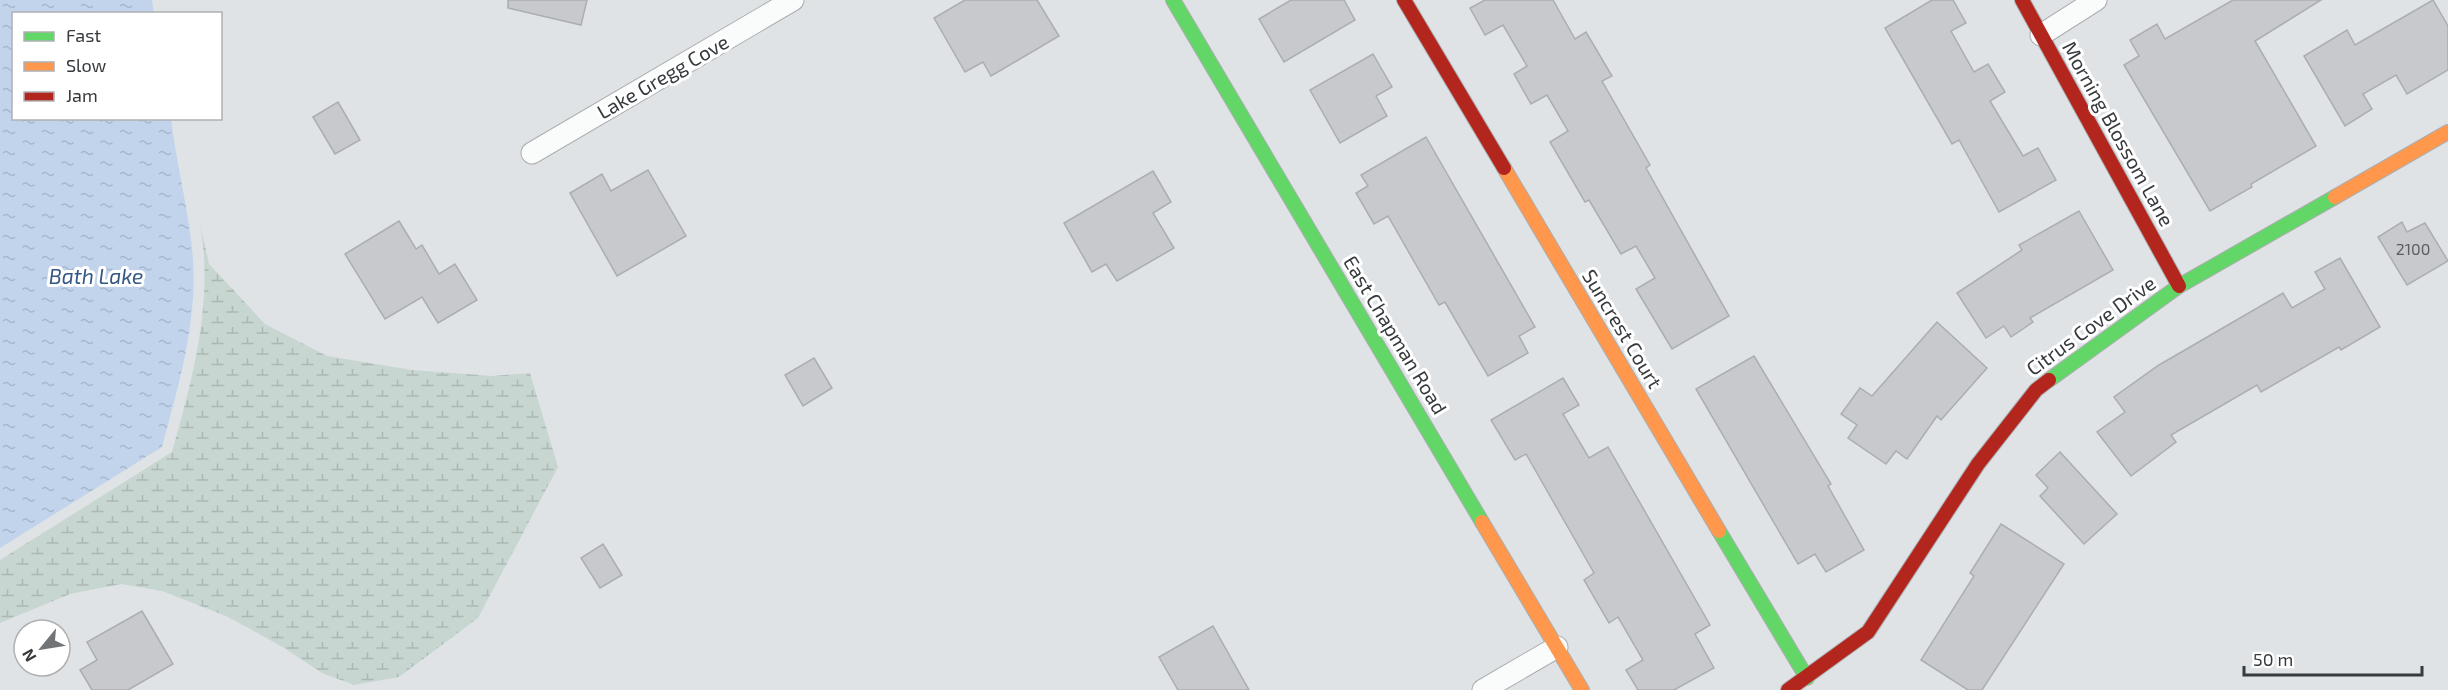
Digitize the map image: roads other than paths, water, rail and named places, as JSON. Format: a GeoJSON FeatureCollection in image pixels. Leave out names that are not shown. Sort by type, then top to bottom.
{"type":"FeatureCollection","features":[{"type":"Feature","properties":{"kind":"street","name":"Lake Gregg Cove"},"geometry":{"type":"LineString","coordinates":[[532,153],[794,0]]}},
{"type":"Feature","properties":{"kind":"street","name":"East Chapman Road"},"geometry":{"type":"LineString","coordinates":[[1173,0],[1582,690]]}},
{"type":"Feature","properties":{"kind":"street","name":"Suncrest Court"},"geometry":{"type":"LineString","coordinates":[[1404,0],[1808,678]]}},
{"type":"Feature","properties":{"kind":"street","name":"Morning Blossom Lane"},"geometry":{"type":"LineString","coordinates":[[2022,0],[2179,286]]}},
{"type":"Feature","properties":{"kind":"street"},"geometry":{"type":"LineString","coordinates":[[2041,35],[2096,0]]}},
{"type":"Feature","properties":{"kind":"street","name":"Citrus Cove Drive"},"geometry":{"type":"LineString","coordinates":[[1788,690],[1808,678],[1868,632],[1978,464],[2036,390],[2179,286],[2448,132]]}},
{"type":"Feature","properties":{"kind":"street"},"geometry":{"type":"LineString","coordinates":[[1483,690],[1557,647]]}},
{"type":"Feature","properties":{"kind":"water","name":"Bath Lake"},"geometry":{"type":"Polygon","coordinates":[[[0,0],[152,0],[154,12],[12,12],[12,120],[171,120],[191,240],[193,293],[182,371],[162,447],[0,548],[0,0]]]}}]}
